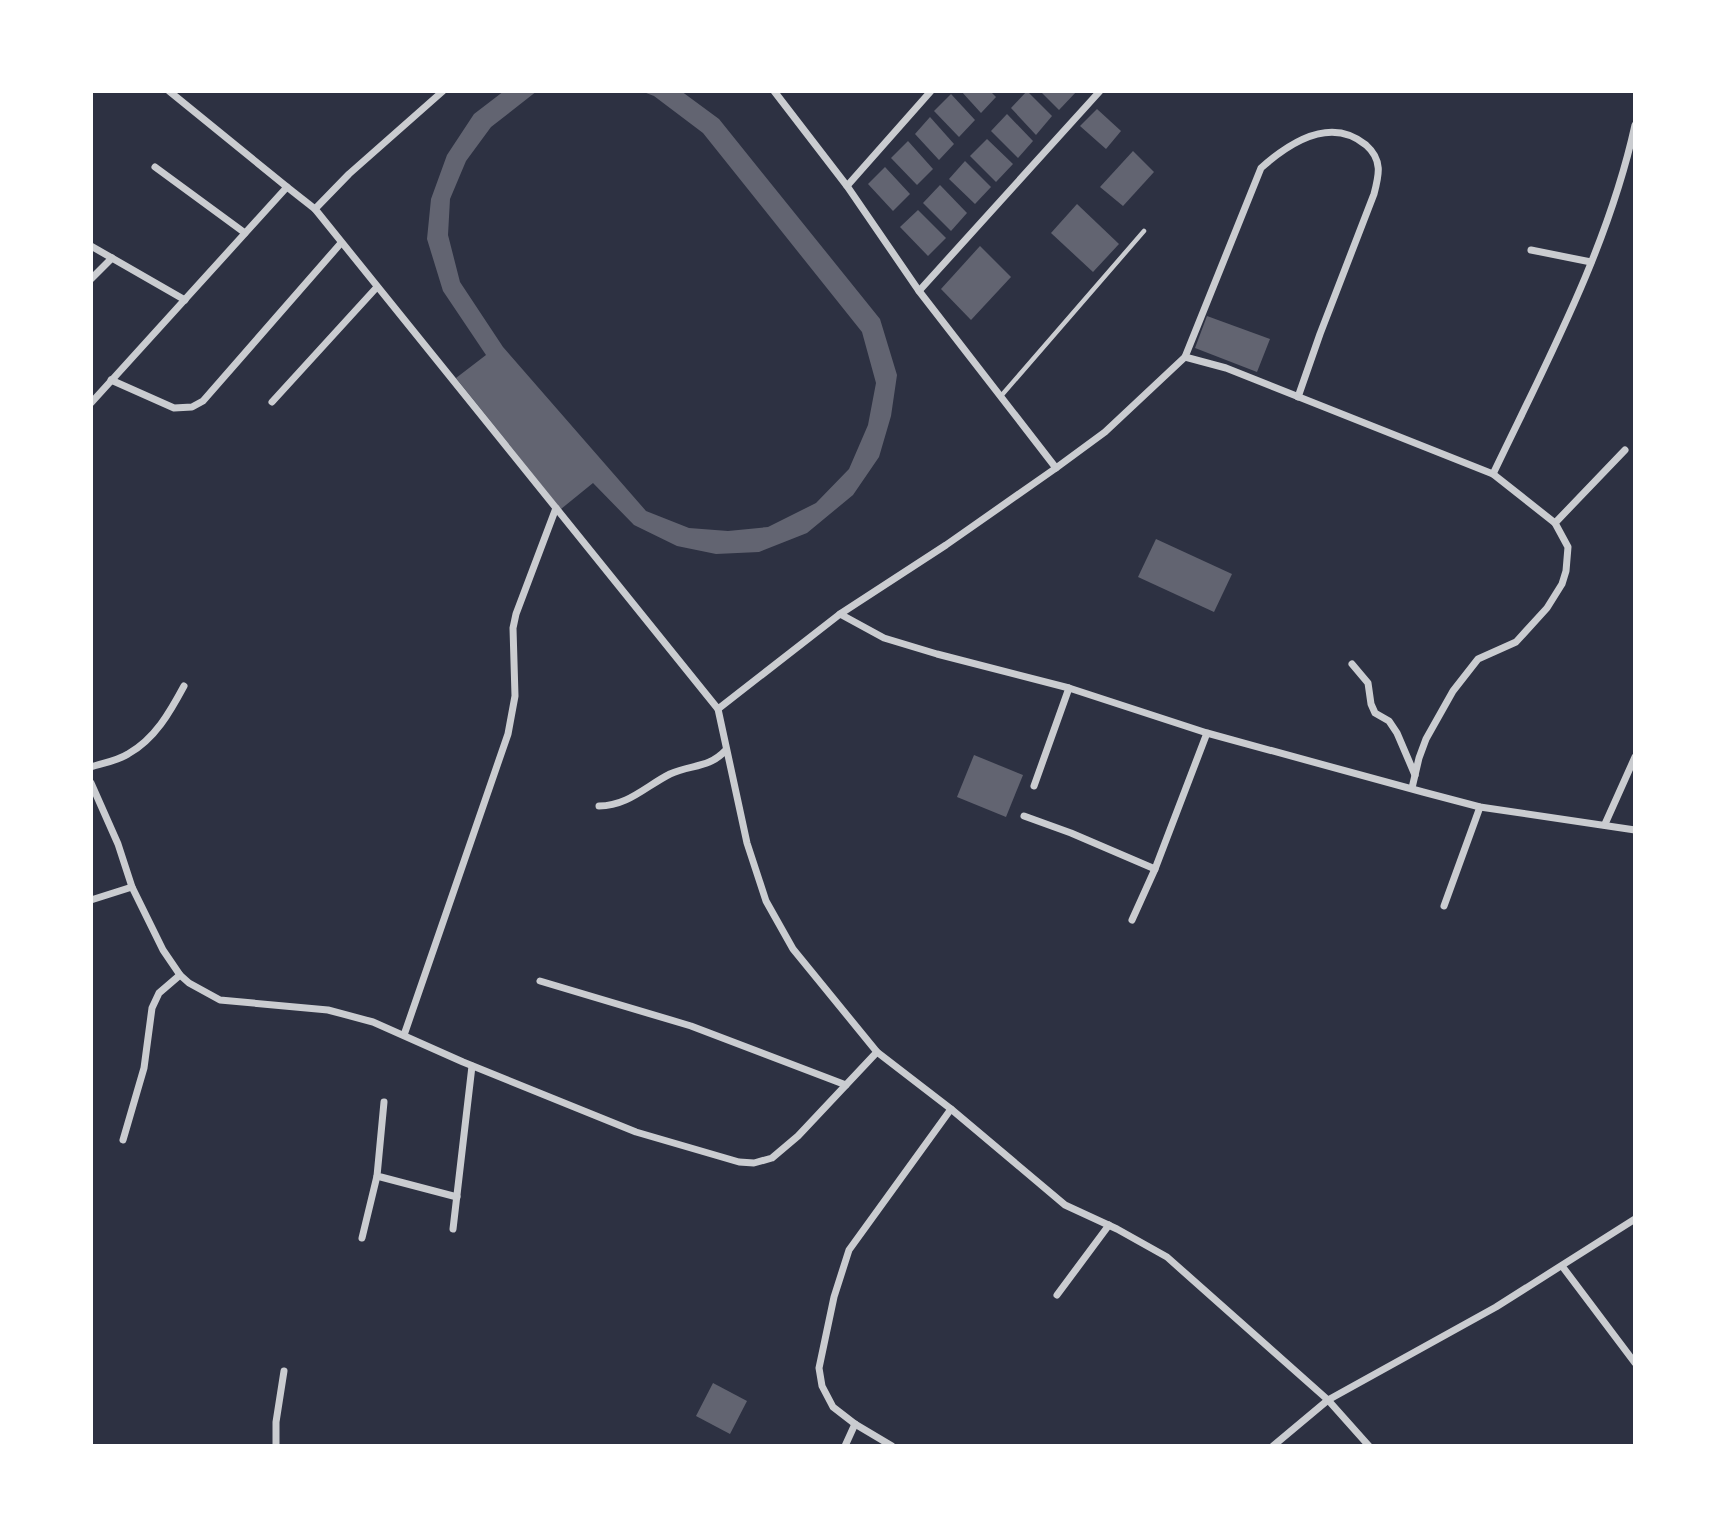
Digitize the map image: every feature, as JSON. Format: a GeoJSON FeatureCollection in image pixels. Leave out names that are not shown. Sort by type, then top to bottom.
{"type":"FeatureCollection","features":[{"type":"Feature","properties":{"kind":"street"},"geometry":{"type":"LineString","coordinates":[[169,91],[315,209],[718,709],[747,843],[766,901],[793,948],[877,1052],[951,1109],[1065,1205],[1109,1225],[1167,1257],[1328,1400],[1369,1446]]}},
{"type":"Feature","properties":{"kind":"street"},"geometry":{"type":"LineString","coordinates":[[315,209],[349,174],[443,91]]}},
{"type":"Feature","properties":{"kind":"street"},"geometry":{"type":"LineString","coordinates":[[774,91],[847,186],[919,291],[1056,468]]}},
{"type":"Feature","properties":{"kind":"street"},"geometry":{"type":"LineString","coordinates":[[847,186],[931,91]]}},
{"type":"Feature","properties":{"kind":"street"},"geometry":{"type":"LineString","coordinates":[[919,291],[1100,91]]}},
{"type":"Feature","properties":{"kind":"street"},"geometry":{"type":"LineString","coordinates":[[1493,474],[1581,292],[1616,191],[1635,125]]}},
{"type":"Feature","properties":{"kind":"street"},"geometry":{"type":"LineString","coordinates":[[718,709],[840,614],[946,545],[1105,432],[1185,357],[1261,168],[1277,153],[1297,141],[1327,131],[1345,132],[1373,151],[1380,171],[1374,194],[1298,397]]}},
{"type":"Feature","properties":{"kind":"street"},"geometry":{"type":"LineString","coordinates":[[155,167],[245,233]]}},
{"type":"Feature","properties":{"kind":"street"},"geometry":{"type":"LineString","coordinates":[[91,403],[287,187]]}},
{"type":"Feature","properties":{"kind":"street"},"geometry":{"type":"LineString","coordinates":[[111,380],[174,408],[192,407],[203,401],[341,243]]}},
{"type":"Feature","properties":{"kind":"street"},"geometry":{"type":"LineString","coordinates":[[91,246],[185,300]]}},
{"type":"Feature","properties":{"kind":"street"},"geometry":{"type":"LineString","coordinates":[[1531,250],[1591,262]]}},
{"type":"Feature","properties":{"kind":"street"},"geometry":{"type":"LineString","coordinates":[[91,279],[112,258]]}},
{"type":"Feature","properties":{"kind":"street"},"geometry":{"type":"LineString","coordinates":[[272,402],[377,286]]}},
{"type":"Feature","properties":{"kind":"street"},"geometry":{"type":"LineString","coordinates":[[1185,357],[1226,368],[1493,474],[1555,523],[1568,547],[1562,584],[1547,608],[1516,642],[1478,659],[1453,691],[1426,739],[1412,788]]}},
{"type":"Feature","properties":{"kind":"street"},"geometry":{"type":"LineString","coordinates":[[1555,523],[1625,450]]}},
{"type":"Feature","properties":{"kind":"street"},"geometry":{"type":"LineString","coordinates":[[404,1035],[508,734],[515,696],[513,628],[556,508]]}},
{"type":"Feature","properties":{"kind":"street"},"geometry":{"type":"LineString","coordinates":[[840,614],[884,638],[1069,688],[1207,733],[1480,807],[1635,830]]}},
{"type":"Feature","properties":{"kind":"street"},"geometry":{"type":"LineString","coordinates":[[1352,664],[1368,683],[1375,713],[1389,721],[1397,733],[1415,775]]}},
{"type":"Feature","properties":{"kind":"street"},"geometry":{"type":"LineString","coordinates":[[91,767],[126,756],[143,744],[172,709],[184,686]]}},
{"type":"Feature","properties":{"kind":"street"},"geometry":{"type":"LineString","coordinates":[[1034,786],[1069,688]]}},
{"type":"Feature","properties":{"kind":"street"},"geometry":{"type":"LineString","coordinates":[[1132,920],[1155,869],[1207,733]]}},
{"type":"Feature","properties":{"kind":"street"},"geometry":{"type":"LineString","coordinates":[[599,806],[623,802],[672,773],[712,763],[726,750]]}},
{"type":"Feature","properties":{"kind":"street"},"geometry":{"type":"LineString","coordinates":[[1605,824],[1635,757]]}},
{"type":"Feature","properties":{"kind":"street"},"geometry":{"type":"LineString","coordinates":[[91,785],[118,844],[132,887],[163,950],[180,975],[198,989],[220,1000],[328,1010],[373,1022],[472,1066],[636,1132],[739,1162],[754,1163],[772,1158],[799,1136],[877,1052]]}},
{"type":"Feature","properties":{"kind":"street"},"geometry":{"type":"LineString","coordinates":[[1444,906],[1480,807]]}},
{"type":"Feature","properties":{"kind":"street"},"geometry":{"type":"LineString","coordinates":[[1024,816],[1094,842],[1155,869]]}},
{"type":"Feature","properties":{"kind":"street"},"geometry":{"type":"LineString","coordinates":[[91,900],[132,887]]}},
{"type":"Feature","properties":{"kind":"street"},"geometry":{"type":"LineString","coordinates":[[123,1140],[144,1068],[152,1008],[159,993],[180,975]]}},
{"type":"Feature","properties":{"kind":"street"},"geometry":{"type":"LineString","coordinates":[[540,981],[691,1026],[846,1085]]}},
{"type":"Feature","properties":{"kind":"street"},"geometry":{"type":"LineString","coordinates":[[453,1229],[472,1066]]}},
{"type":"Feature","properties":{"kind":"street"},"geometry":{"type":"LineString","coordinates":[[362,1238],[377,1176],[384,1102]]}},
{"type":"Feature","properties":{"kind":"street"},"geometry":{"type":"LineString","coordinates":[[892,1446],[833,1407],[822,1386],[819,1368],[834,1297],[849,1250],[951,1109]]}},
{"type":"Feature","properties":{"kind":"street"},"geometry":{"type":"LineString","coordinates":[[377,1176],[457,1196]]}},
{"type":"Feature","properties":{"kind":"street"},"geometry":{"type":"LineString","coordinates":[[1273,1446],[1328,1400],[1496,1307],[1635,1219]]}},
{"type":"Feature","properties":{"kind":"street"},"geometry":{"type":"LineString","coordinates":[[1057,1295],[1109,1225]]}},
{"type":"Feature","properties":{"kind":"street"},"geometry":{"type":"LineString","coordinates":[[1562,1266],[1635,1363]]}},
{"type":"Feature","properties":{"kind":"street"},"geometry":{"type":"LineString","coordinates":[[276,1446],[276,1422],[284,1371]]}},
{"type":"Feature","properties":{"kind":"street"},"geometry":{"type":"LineString","coordinates":[[845,1446],[855,1424]]}},
{"type":"Feature","properties":{"kind":"lane"},"geometry":{"type":"LineString","coordinates":[[1001,396],[1144,231]]}},
{"type":"Feature","properties":{"kind":"building"},"geometry":{"type":"Polygon","coordinates":[[[504,91],[537,91],[491,127],[466,161],[450,199],[448,235],[460,282],[503,347],[646,511],[689,528],[728,531],[768,527],[816,503],[849,469],[868,425],[876,383],[862,332],[703,133],[654,96],[641,91],[681,91],[719,119],[880,319],[897,375],[891,416],[879,457],[853,495],[807,533],[759,552],[716,554],[677,546],[634,525],[593,483],[561,509],[456,378],[486,355],[443,291],[427,239],[431,199],[447,155],[474,114],[504,91]]]}},
{"type":"Feature","properties":{"kind":"building"},"geometry":{"type":"Polygon","coordinates":[[[961,91],[990,91],[996,97],[981,113],[961,91]]]}},
{"type":"Feature","properties":{"kind":"building"},"geometry":{"type":"Polygon","coordinates":[[[1027,91],[1052,116],[1036,135],[1011,108],[1027,91]]]}},
{"type":"Feature","properties":{"kind":"building"},"geometry":{"type":"Polygon","coordinates":[[[1040,91],[1077,91],[1059,110],[1040,91]]]}},
{"type":"Feature","properties":{"kind":"building"},"geometry":{"type":"Polygon","coordinates":[[[951,94],[975,120],[959,137],[934,111],[951,94]]]}},
{"type":"Feature","properties":{"kind":"building"},"geometry":{"type":"Polygon","coordinates":[[[1097,109],[1121,131],[1106,149],[1080,126],[1097,109]]]}},
{"type":"Feature","properties":{"kind":"building"},"geometry":{"type":"Polygon","coordinates":[[[1007,114],[1033,141],[1018,158],[991,131],[1007,114]]]}},
{"type":"Feature","properties":{"kind":"building"},"geometry":{"type":"Polygon","coordinates":[[[930,117],[954,144],[939,160],[915,134],[930,117]]]}},
{"type":"Feature","properties":{"kind":"building"},"geometry":{"type":"Polygon","coordinates":[[[987,139],[1013,164],[996,182],[970,156],[987,139]]]}},
{"type":"Feature","properties":{"kind":"building"},"geometry":{"type":"Polygon","coordinates":[[[908,141],[933,169],[917,185],[891,158],[908,141]]]}},
{"type":"Feature","properties":{"kind":"building"},"geometry":{"type":"Polygon","coordinates":[[[1133,151],[1154,172],[1123,206],[1100,187],[1133,151]]]}},
{"type":"Feature","properties":{"kind":"building"},"geometry":{"type":"Polygon","coordinates":[[[965,161],[991,187],[975,204],[949,179],[965,161]]]}},
{"type":"Feature","properties":{"kind":"building"},"geometry":{"type":"Polygon","coordinates":[[[885,167],[910,194],[893,211],[868,184],[885,167]]]}},
{"type":"Feature","properties":{"kind":"building"},"geometry":{"type":"Polygon","coordinates":[[[940,185],[967,213],[951,231],[923,203],[940,185]]]}},
{"type":"Feature","properties":{"kind":"building"},"geometry":{"type":"Polygon","coordinates":[[[1077,204],[1119,244],[1093,272],[1051,233],[1077,204]]]}},
{"type":"Feature","properties":{"kind":"building"},"geometry":{"type":"Polygon","coordinates":[[[918,210],[946,238],[928,256],[900,227],[918,210]]]}},
{"type":"Feature","properties":{"kind":"building"},"geometry":{"type":"Polygon","coordinates":[[[980,246],[1011,277],[971,320],[941,289],[980,246]]]}},
{"type":"Feature","properties":{"kind":"building"},"geometry":{"type":"Polygon","coordinates":[[[1207,316],[1270,339],[1257,372],[1195,348],[1207,316]]]}},
{"type":"Feature","properties":{"kind":"building"},"geometry":{"type":"Polygon","coordinates":[[[1156,539],[1232,574],[1214,612],[1138,577],[1156,539]]]}},
{"type":"Feature","properties":{"kind":"building"},"geometry":{"type":"Polygon","coordinates":[[[974,755],[1023,775],[1006,817],[957,797],[974,755]]]}},
{"type":"Feature","properties":{"kind":"building"},"geometry":{"type":"Polygon","coordinates":[[[713,1383],[747,1401],[730,1434],[696,1416],[713,1383]]]}}]}
